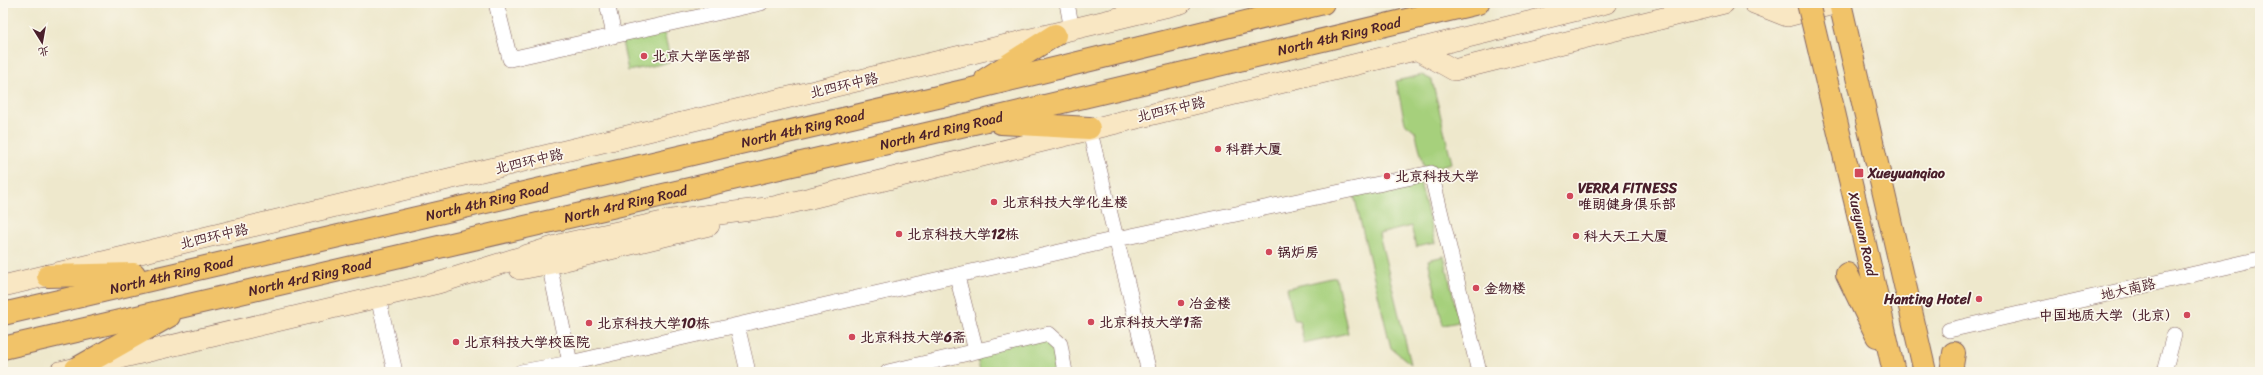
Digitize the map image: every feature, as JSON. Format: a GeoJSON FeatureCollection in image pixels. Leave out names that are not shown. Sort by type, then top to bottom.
{"type":"FeatureCollection","features":[{"type":"Feature","properties":{"kind":"main road"},"geometry":{"type":"LineString","coordinates":[[972,88],[1323,3]]}},
{"type":"Feature","properties":{"kind":"main road","name":"North 4th Ring Road"},"geometry":{"type":"LineString","coordinates":[[1247,57],[1478,3]]}},
{"type":"Feature","properties":{"kind":"main road","name":"Xueyuan Road"},"geometry":{"type":"LineString","coordinates":[[1808,3],[1857,209],[1893,371]]}},
{"type":"Feature","properties":{"kind":"main road","name":"Xueyuan Road"},"geometry":{"type":"LineString","coordinates":[[1840,3],[1925,372]]}},
{"type":"Feature","properties":{"kind":"main road"},"geometry":{"type":"LineString","coordinates":[[972,88],[1063,33]]}},
{"type":"Feature","properties":{"kind":"main road","name":"North 4rd Ring Road"},"geometry":{"type":"LineString","coordinates":[[3,348],[978,122],[1247,57]]}},
{"type":"Feature","properties":{"kind":"main road","name":"North 4th Ring Road"},"geometry":{"type":"LineString","coordinates":[[3,314],[972,88]]}},
{"type":"Feature","properties":{"kind":"main road"},"geometry":{"type":"LineString","coordinates":[[978,122],[1089,128]]}},
{"type":"Feature","properties":{"kind":"main road"},"geometry":{"type":"LineString","coordinates":[[48,276],[180,272]]}},
{"type":"Feature","properties":{"kind":"main road"},"geometry":{"type":"LineString","coordinates":[[1847,274],[1893,371]]}},
{"type":"Feature","properties":{"kind":"main road"},"geometry":{"type":"LineString","coordinates":[[68,370],[192,303]]}},
{"type":"Feature","properties":{"kind":"street"},"geometry":{"type":"LineString","coordinates":[[496,3],[510,59],[761,3]]}},
{"type":"Feature","properties":{"kind":"street"},"geometry":{"type":"LineString","coordinates":[[607,3],[614,35]]}},
{"type":"Feature","properties":{"kind":"street"},"geometry":{"type":"LineString","coordinates":[[1066,3],[1063,33],[1181,3]]}},
{"type":"Feature","properties":{"kind":"street","name":"北四环中路"},"geometry":{"type":"LineString","coordinates":[[68,370],[438,283],[549,264],[678,234],[774,207],[1089,128],[1453,42],[1606,3]]}},
{"type":"Feature","properties":{"kind":"street"},"geometry":{"type":"LineString","coordinates":[[1418,50],[1454,70],[1724,3]]}},
{"type":"Feature","properties":{"kind":"street"},"geometry":{"type":"LineString","coordinates":[[1754,3],[1787,16],[1837,3]]}},
{"type":"Feature","properties":{"kind":"street","name":"北四环中路"},"geometry":{"type":"LineString","coordinates":[[3,286],[1063,33]]}},
{"type":"Feature","properties":{"kind":"street"},"geometry":{"type":"LineString","coordinates":[[1089,128],[1149,372]]}},
{"type":"Feature","properties":{"kind":"street"},"geometry":{"type":"LineString","coordinates":[[521,372],[571,367],[737,325],[1117,239],[1431,173],[1479,372]]}},
{"type":"Feature","properties":{"kind":"street","name":"北四环中路"},"geometry":{"type":"LineString","coordinates":[[438,283],[563,244],[672,220],[774,207]]}},
{"type":"Feature","properties":{"kind":"street","name":"地大南路"},"geometry":{"type":"LineString","coordinates":[[1949,330],[2260,259]]}},
{"type":"Feature","properties":{"kind":"street"},"geometry":{"type":"LineString","coordinates":[[549,264],[571,367]]}},
{"type":"Feature","properties":{"kind":"street"},"geometry":{"type":"LineString","coordinates":[[957,276],[976,351]]}},
{"type":"Feature","properties":{"kind":"street"},"geometry":{"type":"LineString","coordinates":[[378,297],[395,372]]}},
{"type":"Feature","properties":{"kind":"street"},"geometry":{"type":"LineString","coordinates":[[737,325],[748,372]]}},
{"type":"Feature","properties":{"kind":"street"},"geometry":{"type":"LineString","coordinates":[[888,372],[1048,334],[1060,344],[1065,372]]}},
{"type":"Feature","properties":{"kind":"street"},"geometry":{"type":"LineString","coordinates":[[2164,372],[2174,335]]}},
{"type":"Feature","properties":{"kind":"green space"},"geometry":{"type":"Polygon","coordinates":[[[664,32],[671,62],[628,71],[622,41],[664,32]]]}},
{"type":"Feature","properties":{"kind":"green space"},"geometry":{"type":"Polygon","coordinates":[[[1422,75],[1432,80],[1452,163],[1425,170],[1415,131],[1405,123],[1396,81],[1422,75]]]}},
{"type":"Feature","properties":{"kind":"green space"},"geometry":{"type":"Polygon","coordinates":[[[1419,179],[1435,243],[1416,247],[1411,226],[1379,234],[1411,364],[1391,348],[1354,195],[1419,179]]]}},
{"type":"Feature","properties":{"kind":"green space"},"geometry":{"type":"Polygon","coordinates":[[[1444,256],[1459,322],[1443,325],[1428,260],[1444,256]]]}},
{"type":"Feature","properties":{"kind":"green space"},"geometry":{"type":"Polygon","coordinates":[[[1336,277],[1348,333],[1304,343],[1299,320],[1294,320],[1287,288],[1336,277]]]}},
{"type":"Feature","properties":{"kind":"green space"},"geometry":{"type":"Polygon","coordinates":[[[1049,334],[1066,372],[980,372],[976,351],[1049,334]]]}},
{"type":"Feature","properties":{"kind":"place","name":"北京大学医学部"},"geometry":{"type":"Point","coordinates":[644,56]}},
{"type":"Feature","properties":{"kind":"place","name":"科群大厦"},"geometry":{"type":"Point","coordinates":[1218,149]}},
{"type":"Feature","properties":{"kind":"place","name":"Xueyuanqiao"},"geometry":{"type":"Point","coordinates":[1859,173]}},
{"type":"Feature","properties":{"kind":"place","name":"北京科技大学"},"geometry":{"type":"Point","coordinates":[1387,176]}},
{"type":"Feature","properties":{"kind":"place","name":"VERRA FITNESS 唯朗健身俱乐部"},"geometry":{"type":"Point","coordinates":[1570,196]}},
{"type":"Feature","properties":{"kind":"place","name":"北京科技大学化生楼"},"geometry":{"type":"Point","coordinates":[994,202]}},
{"type":"Feature","properties":{"kind":"place","name":"北京科技大学12栋"},"geometry":{"type":"Point","coordinates":[899,234]}},
{"type":"Feature","properties":{"kind":"place","name":"科大天工大厦"},"geometry":{"type":"Point","coordinates":[1576,236]}},
{"type":"Feature","properties":{"kind":"place","name":"锅炉房"},"geometry":{"type":"Point","coordinates":[1269,252]}},
{"type":"Feature","properties":{"kind":"place","name":"金物楼"},"geometry":{"type":"Point","coordinates":[1476,288]}},
{"type":"Feature","properties":{"kind":"place","name":"Hanting Hotel"},"geometry":{"type":"Point","coordinates":[1979,299]}},
{"type":"Feature","properties":{"kind":"place","name":"冶金楼"},"geometry":{"type":"Point","coordinates":[1181,303]}},
{"type":"Feature","properties":{"kind":"place","name":"中国地质大学（北京）"},"geometry":{"type":"Point","coordinates":[2187,315]}},
{"type":"Feature","properties":{"kind":"place","name":"北京科技大学1斋"},"geometry":{"type":"Point","coordinates":[1091,322]}},
{"type":"Feature","properties":{"kind":"place","name":"北京科技大学10栋"},"geometry":{"type":"Point","coordinates":[589,323]}},
{"type":"Feature","properties":{"kind":"place","name":"北京科技大学6斋"},"geometry":{"type":"Point","coordinates":[852,337]}},
{"type":"Feature","properties":{"kind":"place","name":"北京科技大学校医院"},"geometry":{"type":"Point","coordinates":[456,342]}}]}
